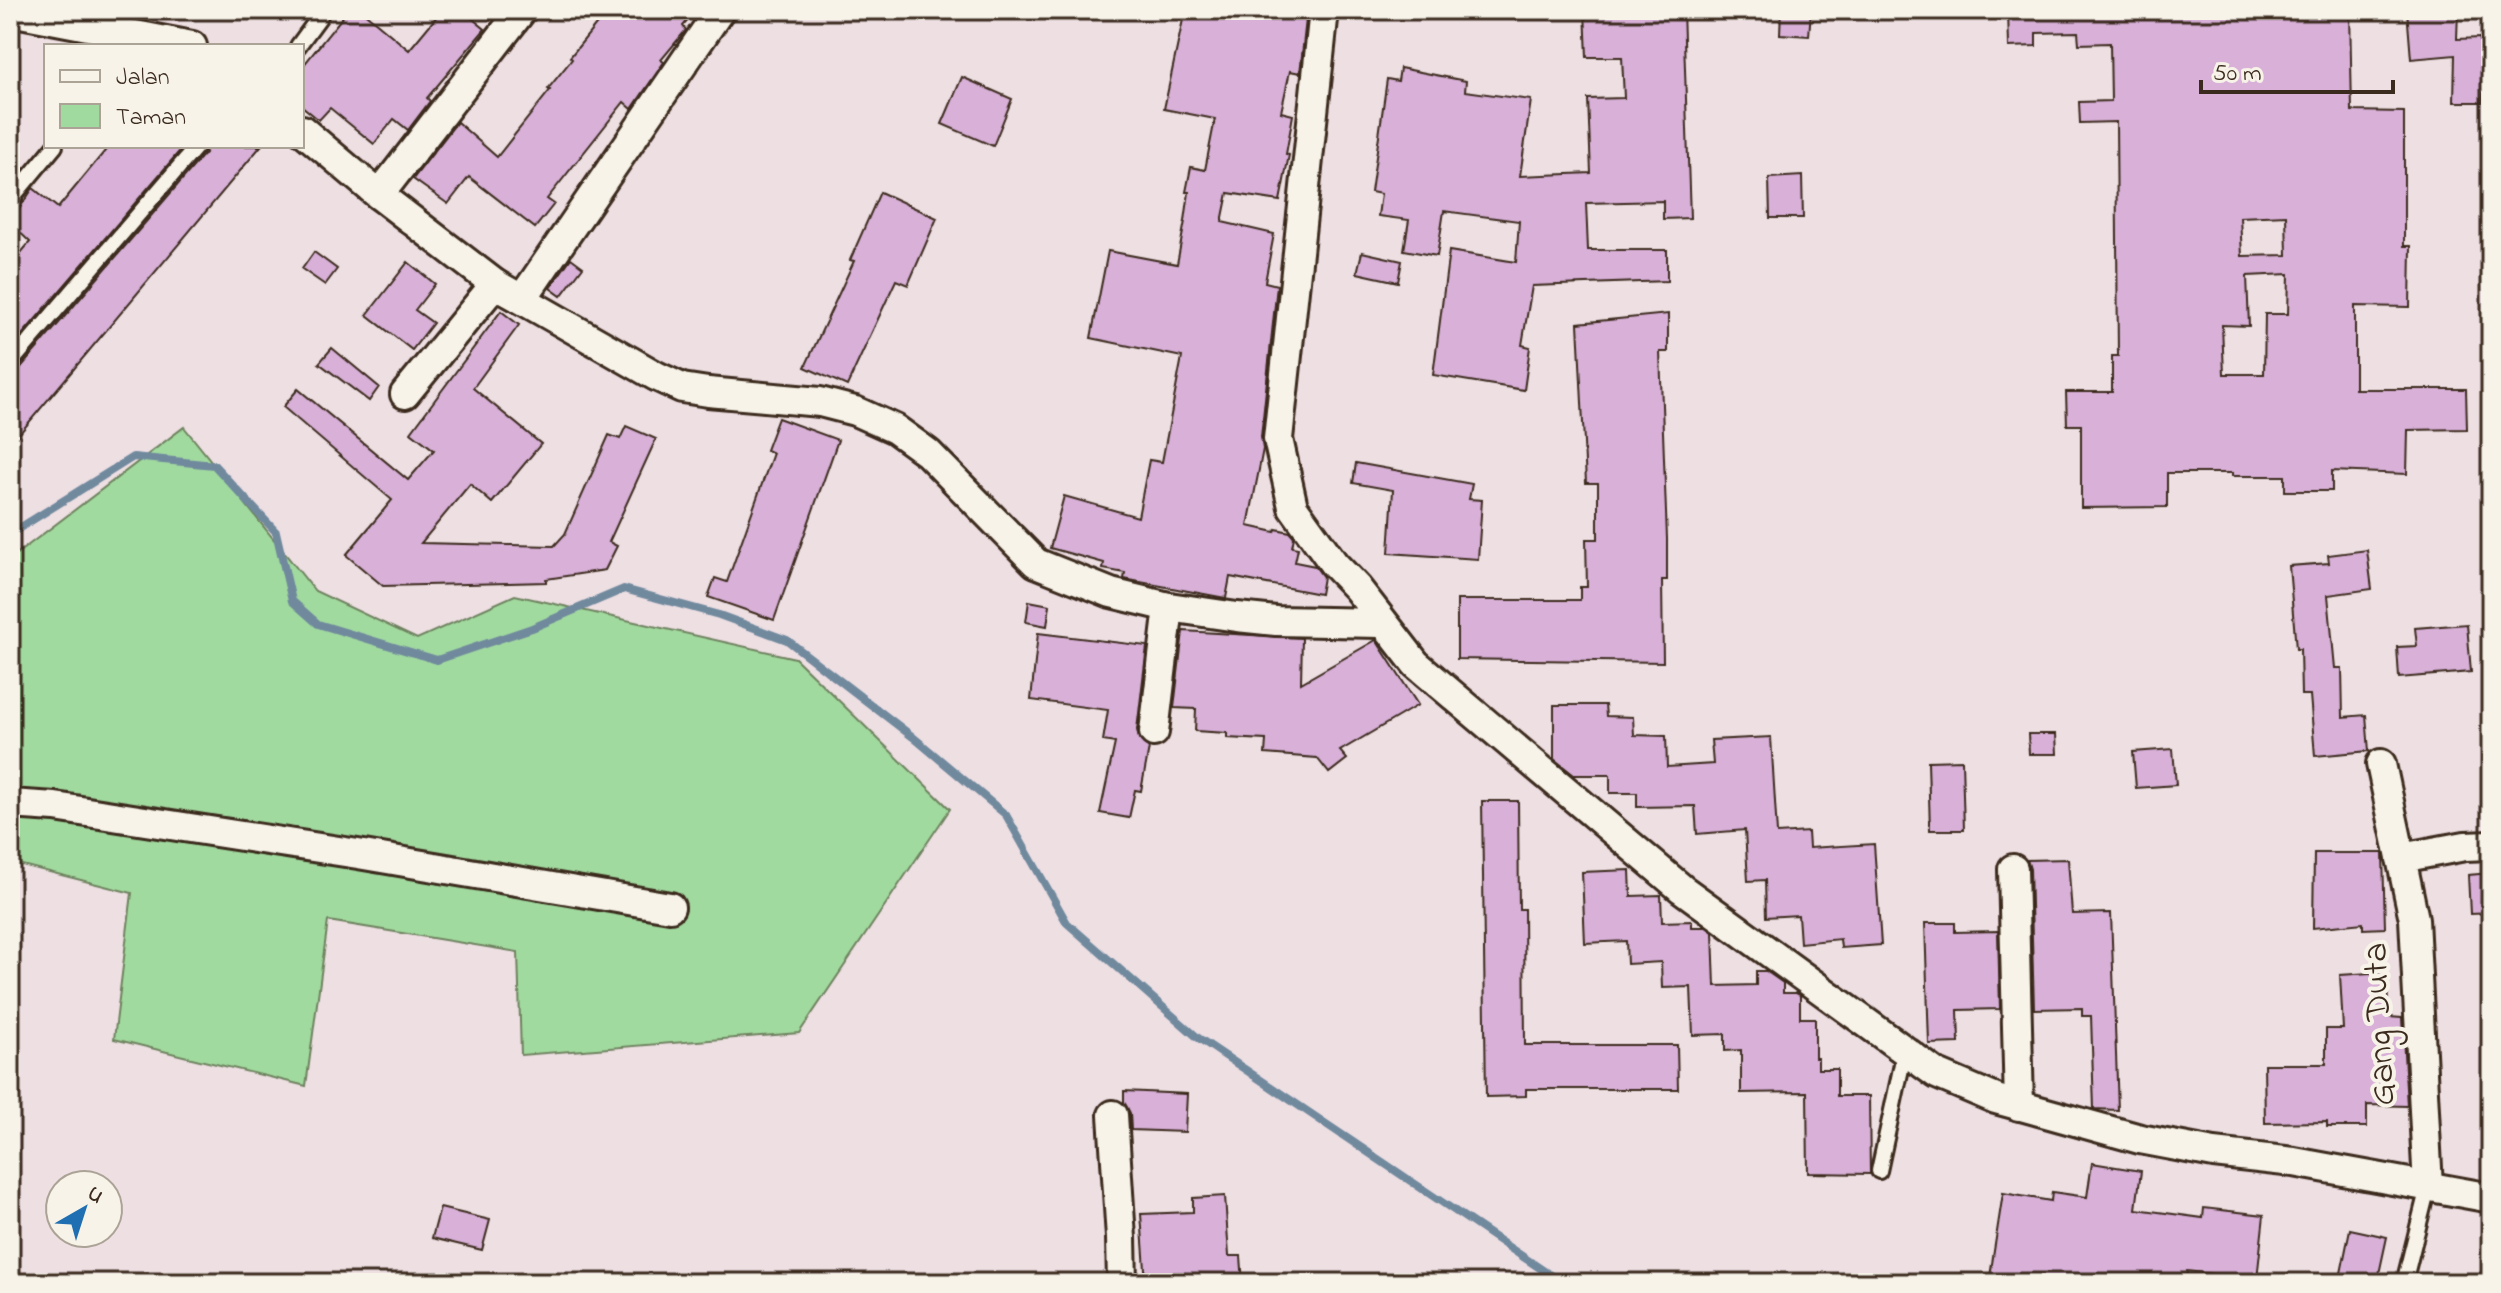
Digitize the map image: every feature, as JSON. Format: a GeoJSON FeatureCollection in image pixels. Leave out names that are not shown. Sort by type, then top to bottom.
{"type":"FeatureCollection","features":[{"type":"Feature","properties":{"kind":"street"},"geometry":{"type":"LineString","coordinates":[[379,195],[522,10]]}},
{"type":"Feature","properties":{"kind":"street"},"geometry":{"type":"LineString","coordinates":[[522,299],[720,10]]}},
{"type":"Feature","properties":{"kind":"street"},"geometry":{"type":"LineString","coordinates":[[1324,10],[1278,439],[1293,507],[1334,564],[1357,588],[1381,623],[1416,664],[1682,889],[1937,1074],[1965,1088],[2019,1106],[2176,1147],[2294,1162],[2491,1198]]}},
{"type":"Feature","properties":{"kind":"street"},"geometry":{"type":"LineString","coordinates":[[10,11],[182,44]]}},
{"type":"Feature","properties":{"kind":"street"},"geometry":{"type":"LineString","coordinates":[[304,132],[379,195],[495,284],[620,357],[682,388],[820,402],[855,411],[895,429],[928,453],[1036,563],[1111,593],[1169,607],[1276,621],[1381,623]]}},
{"type":"Feature","properties":{"kind":"street"},"geometry":{"type":"LineString","coordinates":[[405,394],[495,284]]}},
{"type":"Feature","properties":{"kind":"street"},"geometry":{"type":"LineString","coordinates":[[1154,732],[1169,607]]}},
{"type":"Feature","properties":{"kind":"street","name":"Gang Duta"},"geometry":{"type":"LineString","coordinates":[[2381,764],[2414,919],[2428,1187]]}},
{"type":"Feature","properties":{"kind":"street"},"geometry":{"type":"LineString","coordinates":[[10,804],[55,807],[328,849],[670,907]]}},
{"type":"Feature","properties":{"kind":"street"},"geometry":{"type":"LineString","coordinates":[[2401,858],[2465,846],[2491,845]]}},
{"type":"Feature","properties":{"kind":"street"},"geometry":{"type":"LineString","coordinates":[[2013,869],[2019,1106]]}},
{"type":"Feature","properties":{"kind":"street"},"geometry":{"type":"LineString","coordinates":[[1113,1115],[1122,1283]]}},
{"type":"Feature","properties":{"kind":"lane"},"geometry":{"type":"LineString","coordinates":[[299,44],[320,16]]}},
{"type":"Feature","properties":{"kind":"lane"},"geometry":{"type":"LineString","coordinates":[[10,208],[13,194],[53,148]]}},
{"type":"Feature","properties":{"kind":"lane"},"geometry":{"type":"LineString","coordinates":[[10,364],[195,148]]}},
{"type":"Feature","properties":{"kind":"lane"},"geometry":{"type":"LineString","coordinates":[[1879,1171],[1905,1049]]}},
{"type":"Feature","properties":{"kind":"lane"},"geometry":{"type":"LineString","coordinates":[[2404,1283],[2428,1187]]}},
{"type":"Feature","properties":{"kind":"green space"},"geometry":{"type":"Polygon","coordinates":[[[184,427],[315,591],[417,639],[515,595],[795,658],[950,809],[799,1033],[521,1055],[518,952],[328,921],[306,1086],[114,1039],[132,893],[10,862],[10,559],[184,427]]]}},
{"type":"Feature","properties":{"kind":"building"},"geometry":{"type":"Polygon","coordinates":[[[348,10],[361,10],[409,50],[442,10],[462,10],[485,29],[427,98],[430,101],[408,130],[394,119],[374,144],[330,108],[319,120],[304,108],[304,65],[348,10]]]}},
{"type":"Feature","properties":{"kind":"building"},"geometry":{"type":"Polygon","coordinates":[[[608,10],[697,10],[683,26],[686,30],[661,60],[664,62],[632,109],[624,102],[547,199],[554,204],[535,228],[469,177],[448,204],[413,179],[457,122],[497,157],[608,10]]]}},
{"type":"Feature","properties":{"kind":"building"},"geometry":{"type":"Polygon","coordinates":[[[1185,10],[1240,18],[1242,10],[1307,10],[1300,73],[1290,71],[1281,112],[1293,115],[1280,201],[1228,193],[1222,222],[1274,234],[1265,282],[1277,285],[1261,437],[1263,449],[1248,526],[1290,532],[1294,537],[1292,547],[1298,548],[1295,562],[1315,566],[1323,577],[1320,594],[1230,577],[1226,598],[1220,597],[1124,579],[1125,573],[1103,569],[1104,563],[1050,548],[1064,496],[1138,517],[1149,460],[1162,462],[1182,357],[1091,338],[1108,251],[1177,264],[1191,167],[1205,170],[1215,119],[1164,109],[1185,10]]]}},
{"type":"Feature","properties":{"kind":"building"},"geometry":{"type":"Polygon","coordinates":[[[1585,10],[1683,10],[1690,218],[1663,219],[1663,201],[1586,203],[1588,250],[1667,250],[1667,281],[1532,286],[1522,345],[1530,347],[1524,390],[1433,375],[1449,251],[1516,262],[1519,221],[1444,211],[1437,256],[1404,250],[1409,220],[1378,216],[1381,194],[1371,192],[1387,79],[1398,81],[1400,68],[1466,81],[1465,91],[1531,100],[1520,176],[1591,173],[1588,99],[1624,98],[1622,57],[1587,57],[1585,10]]]}},
{"type":"Feature","properties":{"kind":"building"},"geometry":{"type":"Polygon","coordinates":[[[1781,10],[1811,10],[1809,36],[1780,34],[1781,10]]]}},
{"type":"Feature","properties":{"kind":"building"},"geometry":{"type":"Polygon","coordinates":[[[2008,10],[2350,10],[2352,111],[2404,112],[2404,246],[2411,246],[2410,307],[2355,306],[2355,389],[2466,389],[2467,429],[2408,430],[2407,474],[2332,471],[2332,491],[2285,491],[2285,476],[2167,473],[2167,507],[2081,508],[2081,425],[2067,425],[2066,392],[2112,392],[2112,356],[2118,356],[2116,122],[2080,123],[2079,102],[2111,101],[2110,43],[2079,44],[2078,32],[2036,33],[2036,46],[2009,47],[2008,10]],[[2286,215],[2240,217],[2242,256],[2287,255],[2286,215]],[[2289,274],[2247,276],[2249,326],[2222,325],[2224,374],[2264,374],[2265,314],[2288,314],[2289,274]]]}},
{"type":"Feature","properties":{"kind":"building"},"geometry":{"type":"Polygon","coordinates":[[[2407,10],[2458,10],[2457,39],[2480,38],[2484,87],[2482,102],[2454,102],[2455,55],[2411,59],[2407,10]]]}},
{"type":"Feature","properties":{"kind":"building"},"geometry":{"type":"Polygon","coordinates":[[[962,77],[1012,99],[993,146],[942,124],[962,77]]]}},
{"type":"Feature","properties":{"kind":"building"},"geometry":{"type":"Polygon","coordinates":[[[107,148],[182,148],[10,349],[10,266],[30,242],[10,223],[33,188],[58,208],[107,148]]]}},
{"type":"Feature","properties":{"kind":"building"},"geometry":{"type":"Polygon","coordinates":[[[206,148],[259,148],[10,445],[10,374],[18,371],[206,148]]]}},
{"type":"Feature","properties":{"kind":"building"},"geometry":{"type":"Polygon","coordinates":[[[1802,176],[1803,218],[1770,218],[1769,178],[1802,176]]]}},
{"type":"Feature","properties":{"kind":"building"},"geometry":{"type":"Polygon","coordinates":[[[880,192],[937,218],[908,285],[896,280],[847,386],[805,367],[854,261],[850,260],[880,192]]]}},
{"type":"Feature","properties":{"kind":"building"},"geometry":{"type":"Polygon","coordinates":[[[314,252],[337,269],[325,285],[302,269],[314,252]]]}},
{"type":"Feature","properties":{"kind":"building"},"geometry":{"type":"Polygon","coordinates":[[[1362,252],[1402,261],[1398,282],[1357,273],[1362,252]]]}},
{"type":"Feature","properties":{"kind":"building"},"geometry":{"type":"Polygon","coordinates":[[[571,258],[583,267],[561,296],[550,288],[571,258]]]}},
{"type":"Feature","properties":{"kind":"building"},"geometry":{"type":"Polygon","coordinates":[[[408,262],[435,284],[415,310],[433,323],[412,350],[367,315],[408,262]]]}},
{"type":"Feature","properties":{"kind":"building"},"geometry":{"type":"Polygon","coordinates":[[[501,311],[519,325],[473,388],[541,444],[492,503],[470,484],[421,543],[554,546],[565,534],[609,435],[620,439],[626,426],[656,439],[609,542],[617,546],[605,570],[546,579],[546,582],[383,586],[346,555],[392,500],[283,407],[298,389],[408,480],[434,450],[411,432],[501,311]]]}},
{"type":"Feature","properties":{"kind":"building"},"geometry":{"type":"Polygon","coordinates":[[[1668,314],[1668,352],[1660,352],[1667,539],[1667,580],[1662,580],[1663,662],[1457,659],[1457,600],[1580,600],[1580,587],[1587,587],[1586,539],[1598,539],[1598,483],[1586,483],[1578,323],[1668,314]]]}},
{"type":"Feature","properties":{"kind":"building"},"geometry":{"type":"Polygon","coordinates":[[[332,348],[379,387],[369,401],[319,363],[332,348]]]}},
{"type":"Feature","properties":{"kind":"building"},"geometry":{"type":"Polygon","coordinates":[[[778,418],[838,440],[774,620],[708,597],[715,578],[727,582],[773,453],[766,450],[778,418]]]}},
{"type":"Feature","properties":{"kind":"building"},"geometry":{"type":"Polygon","coordinates":[[[1356,463],[1472,484],[1469,499],[1482,500],[1478,559],[1389,553],[1393,490],[1353,483],[1356,463]]]}},
{"type":"Feature","properties":{"kind":"building"},"geometry":{"type":"Polygon","coordinates":[[[2367,550],[2372,589],[2328,595],[2335,668],[2342,668],[2343,717],[2366,715],[2369,751],[2315,756],[2310,695],[2301,695],[2300,649],[2296,649],[2289,566],[2329,563],[2328,555],[2367,550]]]}},
{"type":"Feature","properties":{"kind":"building"},"geometry":{"type":"Polygon","coordinates":[[[1029,601],[1050,605],[1047,626],[1026,622],[1029,601]]]}},
{"type":"Feature","properties":{"kind":"building"},"geometry":{"type":"Polygon","coordinates":[[[2467,624],[2471,672],[2399,678],[2397,647],[2417,646],[2415,628],[2467,624]]]}},
{"type":"Feature","properties":{"kind":"building"},"geometry":{"type":"Polygon","coordinates":[[[1183,631],[1302,638],[1301,683],[1376,640],[1418,705],[1340,751],[1347,759],[1329,773],[1317,758],[1265,754],[1266,740],[1227,738],[1227,733],[1195,731],[1196,709],[1174,708],[1183,631]]]}},
{"type":"Feature","properties":{"kind":"building"},"geometry":{"type":"Polygon","coordinates":[[[1038,633],[1147,646],[1137,730],[1139,739],[1149,748],[1141,791],[1135,790],[1129,818],[1100,813],[1115,743],[1103,741],[1108,710],[1031,700],[1038,633]]]}},
{"type":"Feature","properties":{"kind":"building"},"geometry":{"type":"Polygon","coordinates":[[[1554,705],[1605,705],[1606,716],[1633,717],[1634,735],[1666,736],[1667,767],[1713,764],[1711,740],[1771,737],[1777,834],[1808,832],[1809,848],[1874,844],[1881,945],[1841,948],[1840,939],[1800,943],[1798,915],[1766,917],[1765,880],[1748,881],[1745,830],[1697,834],[1695,806],[1637,807],[1637,793],[1610,793],[1610,775],[1574,775],[1554,759],[1554,705]]]}},
{"type":"Feature","properties":{"kind":"building"},"geometry":{"type":"Polygon","coordinates":[[[2028,734],[2056,734],[2057,754],[2029,754],[2028,734]]]}},
{"type":"Feature","properties":{"kind":"building"},"geometry":{"type":"Polygon","coordinates":[[[2173,749],[2176,785],[2136,788],[2133,752],[2173,749]]]}},
{"type":"Feature","properties":{"kind":"building"},"geometry":{"type":"Polygon","coordinates":[[[1962,760],[1964,830],[1930,830],[1928,761],[1962,760]]]}},
{"type":"Feature","properties":{"kind":"building"},"geometry":{"type":"Polygon","coordinates":[[[1482,801],[1518,801],[1519,909],[1524,909],[1525,1045],[1677,1045],[1678,1089],[1526,1089],[1526,1096],[1486,1097],[1482,801]]]}},
{"type":"Feature","properties":{"kind":"building"},"geometry":{"type":"Polygon","coordinates":[[[2314,853],[2383,853],[2385,928],[2363,929],[2363,923],[2313,928],[2314,853]]]}},
{"type":"Feature","properties":{"kind":"building"},"geometry":{"type":"Polygon","coordinates":[[[2068,859],[2072,914],[2111,913],[2118,1110],[2094,1109],[2091,1016],[2082,1016],[2082,1008],[2034,1009],[2030,869],[2027,860],[2068,859]]]}},
{"type":"Feature","properties":{"kind":"building"},"geometry":{"type":"Polygon","coordinates":[[[1630,870],[1631,896],[1661,895],[1662,922],[1692,921],[1692,927],[1706,927],[1713,932],[1715,986],[1756,985],[1756,971],[1766,971],[1783,983],[1783,993],[1800,995],[1800,1018],[1815,1018],[1818,1069],[1837,1069],[1837,1096],[1869,1096],[1870,1174],[1808,1173],[1807,1092],[1741,1093],[1741,1050],[1725,1051],[1725,1034],[1693,1035],[1691,987],[1662,988],[1661,962],[1627,964],[1626,941],[1585,943],[1582,872],[1630,870]]]}},
{"type":"Feature","properties":{"kind":"building"},"geometry":{"type":"Polygon","coordinates":[[[2491,873],[2491,913],[2470,914],[2468,875],[2491,873]]]}},
{"type":"Feature","properties":{"kind":"building"},"geometry":{"type":"Polygon","coordinates":[[[1925,923],[1955,923],[1955,932],[1998,931],[2000,1009],[1958,1010],[1959,1043],[1929,1044],[1925,923]]]}},
{"type":"Feature","properties":{"kind":"building"},"geometry":{"type":"Polygon","coordinates":[[[2386,972],[2389,1017],[2402,1018],[2407,1106],[2367,1105],[2367,1127],[2327,1127],[2327,1122],[2265,1123],[2264,1064],[2326,1064],[2326,1029],[2343,1029],[2340,975],[2386,972]]]}},
{"type":"Feature","properties":{"kind":"building"},"geometry":{"type":"Polygon","coordinates":[[[1124,1091],[1187,1094],[1185,1132],[1131,1130],[1124,1091]]]}},
{"type":"Feature","properties":{"kind":"building"},"geometry":{"type":"Polygon","coordinates":[[[2092,1163],[2141,1171],[2136,1209],[2203,1218],[2204,1208],[2264,1215],[2257,1279],[2187,1271],[2186,1281],[2147,1276],[2146,1283],[1989,1283],[2003,1193],[2051,1201],[2052,1192],[2087,1197],[2092,1163]]]}},
{"type":"Feature","properties":{"kind":"building"},"geometry":{"type":"Polygon","coordinates":[[[1225,1196],[1229,1256],[1241,1256],[1243,1283],[1146,1283],[1141,1214],[1193,1212],[1193,1198],[1225,1196]]]}},
{"type":"Feature","properties":{"kind":"building"},"geometry":{"type":"Polygon","coordinates":[[[440,1208],[490,1220],[482,1250],[432,1238],[440,1208]]]}},
{"type":"Feature","properties":{"kind":"building"},"geometry":{"type":"Polygon","coordinates":[[[2350,1229],[2387,1237],[2377,1283],[2339,1283],[2350,1229]]]}},
{"type":"Feature","properties":{"kind":"waterway"},"geometry":{"type":"LineString","coordinates":[[10,534],[133,457],[214,465],[276,532],[292,601],[318,624],[437,660],[532,628],[624,589],[719,615],[787,640],[913,737],[1006,815],[1067,923],[1197,1037],[1562,1283]]}}]}
